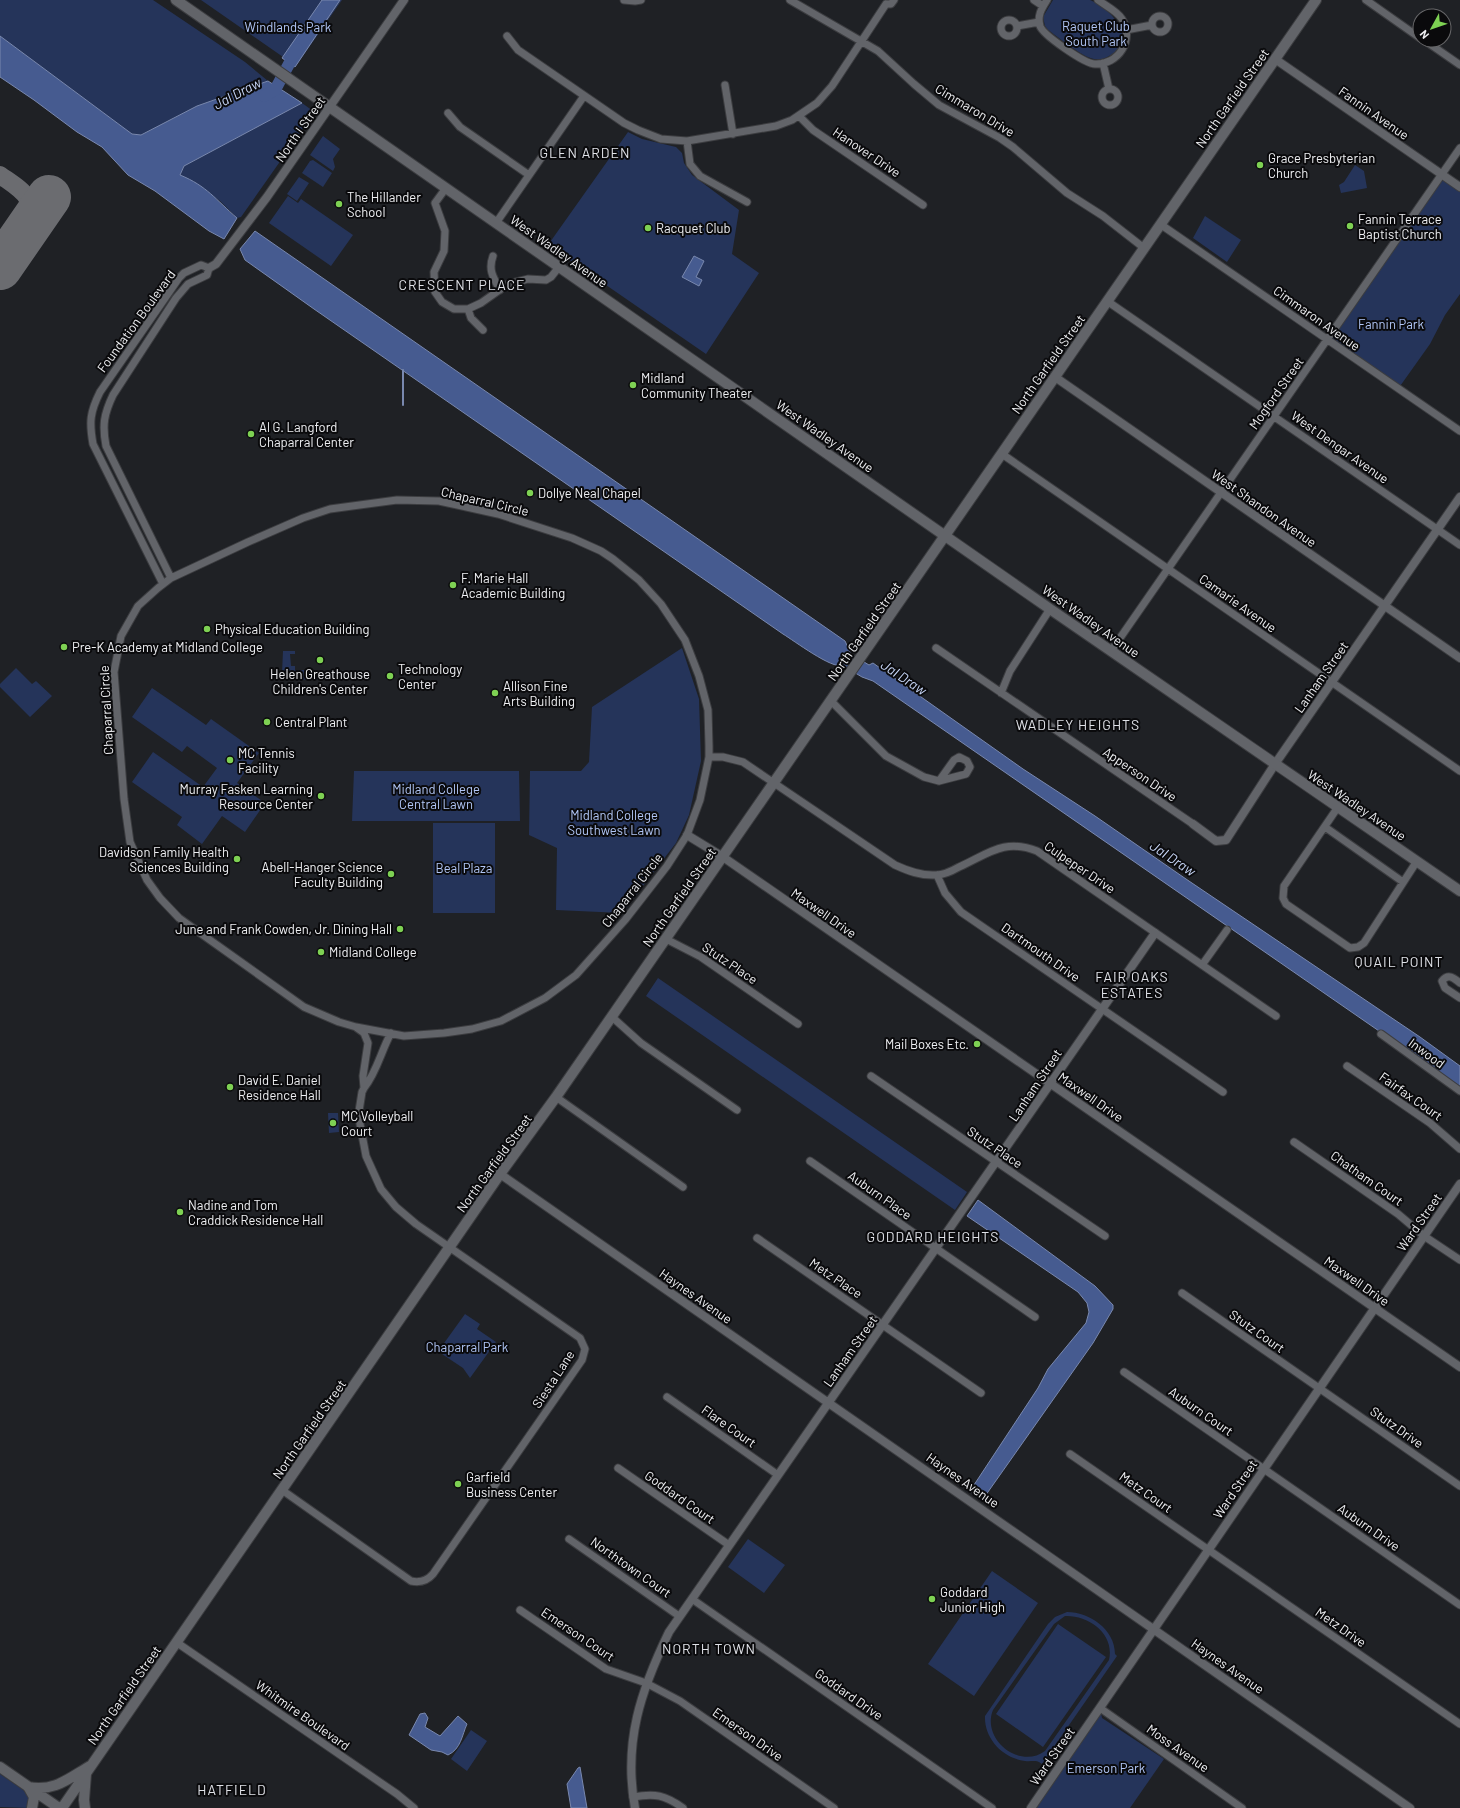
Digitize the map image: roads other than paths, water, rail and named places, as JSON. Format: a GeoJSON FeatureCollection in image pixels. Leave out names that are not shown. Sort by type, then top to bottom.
{"type":"FeatureCollection","features":[{"type":"Feature","properties":{"kind":"main road","name":"West Wadley Avenue"},"geometry":{"type":"LineString","coordinates":[[176,0],[946,535],[1050,609],[1460,891]]}},
{"type":"Feature","properties":{"kind":"main road","name":"North Garfield Street"},"geometry":{"type":"LineString","coordinates":[[62,1808],[500,1174],[556,1098],[1316,0]]}},
{"type":"Feature","properties":{"kind":"main road"},"geometry":{"type":"LineString","coordinates":[[28,1787],[38,1789],[57,1786],[93,1764]]}},
{"type":"Feature","properties":{"kind":"main road"},"geometry":{"type":"LineString","coordinates":[[0,1768],[59,1808]]}},
{"type":"Feature","properties":{"kind":"main road"},"geometry":{"type":"LineString","coordinates":[[85,1808],[84,1800],[86,1774]]}},
{"type":"Feature","properties":{"kind":"main road"},"geometry":{"type":"LineString","coordinates":[[28,1787],[33,1794],[32,1808]]}},
{"type":"Feature","properties":{"kind":"street","name":"North I Street"},"geometry":{"type":"LineString","coordinates":[[209,268],[216,264],[267,197],[404,0]]}},
{"type":"Feature","properties":{"kind":"street"},"geometry":{"type":"LineString","coordinates":[[624,0],[641,0]]}},
{"type":"Feature","properties":{"kind":"street","name":"Cimmaron Drive"},"geometry":{"type":"LineString","coordinates":[[790,0],[815,16],[861,40],[878,51],[914,84],[940,105],[1007,142],[1061,189],[1103,216],[1144,248]]}},
{"type":"Feature","properties":{"kind":"street"},"geometry":{"type":"LineString","coordinates":[[506,36],[518,50],[584,96],[638,130],[661,139],[687,142],[776,126],[799,116],[825,95],[886,2],[892,4],[894,0]]}},
{"type":"Feature","properties":{"kind":"street"},"geometry":{"type":"LineString","coordinates":[[1034,0],[1045,3],[1040,13],[1039,22],[1045,33],[1082,59],[1093,64],[1103,63],[1114,59],[1121,52],[1125,44],[1125,25],[1119,15],[1098,0]]}},
{"type":"Feature","properties":{"kind":"street"},"geometry":{"type":"LineString","coordinates":[[1366,0],[1412,32]]}},
{"type":"Feature","properties":{"kind":"street"},"geometry":{"type":"LineString","coordinates":[[1017,26],[1039,22]]}},
{"type":"Feature","properties":{"kind":"street"},"geometry":{"type":"LineString","coordinates":[[1126,30],[1152,25]]}},
{"type":"Feature","properties":{"kind":"street"},"geometry":{"type":"LineString","coordinates":[[1436,48],[1460,65]]}},
{"type":"Feature","properties":{"kind":"street","name":"Fannin Avenue"},"geometry":{"type":"LineString","coordinates":[[1275,60],[1460,187]]}},
{"type":"Feature","properties":{"kind":"street"},"geometry":{"type":"LineString","coordinates":[[1103,63],[1109,89]]}},
{"type":"Feature","properties":{"kind":"street"},"geometry":{"type":"LineString","coordinates":[[725,85],[734,134]]}},
{"type":"Feature","properties":{"kind":"street"},"geometry":{"type":"LineString","coordinates":[[496,222],[584,96]]}},
{"type":"Feature","properties":{"kind":"street"},"geometry":{"type":"LineString","coordinates":[[448,113],[460,127],[529,175]]}},
{"type":"Feature","properties":{"kind":"street","name":"Hanover Drive"},"geometry":{"type":"LineString","coordinates":[[799,116],[813,130],[923,205]]}},
{"type":"Feature","properties":{"kind":"street"},"geometry":{"type":"LineString","coordinates":[[687,142],[690,164],[700,176],[747,202]]}},
{"type":"Feature","properties":{"kind":"street","name":"Mogford Street"},"geometry":{"type":"LineString","coordinates":[[1111,651],[1460,148]]}},
{"type":"Feature","properties":{"kind":"street"},"geometry":{"type":"LineString","coordinates":[[446,188],[435,203],[446,231],[444,251],[434,272],[435,292],[442,302],[454,309],[468,309],[481,303],[508,284],[528,279],[546,280],[551,277],[559,266]]}},
{"type":"Feature","properties":{"kind":"street","name":"Cimmaron Avenue"},"geometry":{"type":"LineString","coordinates":[[1160,224],[1460,431]]}},
{"type":"Feature","properties":{"kind":"street"},"geometry":{"type":"LineString","coordinates":[[493,256],[490,265],[492,277],[500,290]]}},
{"type":"Feature","properties":{"kind":"street","name":"Foundation Boulevard"},"geometry":{"type":"LineString","coordinates":[[163,584],[94,444],[90,428],[92,408],[100,392],[179,278],[184,273],[201,265],[209,268],[207,275],[188,284],[176,298],[139,355],[105,412],[103,431],[106,446],[172,578]]}},
{"type":"Feature","properties":{"kind":"street","name":"West Dengar Avenue"},"geometry":{"type":"LineString","coordinates":[[1107,301],[1460,545]]}},
{"type":"Feature","properties":{"kind":"street"},"geometry":{"type":"LineString","coordinates":[[468,309],[471,318],[483,330]]}},
{"type":"Feature","properties":{"kind":"street"},"geometry":{"type":"LineString","coordinates":[[130,348],[139,355]]}},
{"type":"Feature","properties":{"kind":"street","name":"West Shandon Avenue"},"geometry":{"type":"LineString","coordinates":[[1055,377],[1460,658]]}},
{"type":"Feature","properties":{"kind":"street","name":"Camarie Avenue"},"geometry":{"type":"LineString","coordinates":[[1002,454],[1460,771]]}},
{"type":"Feature","properties":{"kind":"street","name":"Lanham Street"},"geometry":{"type":"LineString","coordinates":[[1193,824],[1216,841],[1226,840],[1275,764],[1460,497]]}},
{"type":"Feature","properties":{"kind":"street","name":"Chaparral Circle"},"geometry":{"type":"LineString","coordinates":[[397,500],[439,501],[498,514],[572,538],[601,551],[639,580],[661,604],[685,640],[699,676],[708,710],[709,757],[700,800],[687,835],[667,866],[625,920],[576,975],[545,998],[501,1021],[472,1029],[404,1036],[356,1027],[339,1022],[304,1007],[179,918],[160,898],[147,880],[130,842],[123,787],[115,667],[121,636],[138,606],[163,584],[172,578],[248,542],[303,518],[330,509],[397,500]]}},
{"type":"Feature","properties":{"kind":"street"},"geometry":{"type":"LineString","coordinates":[[1001,693],[1010,671],[1050,609]]}},
{"type":"Feature","properties":{"kind":"street","name":"Apperson Drive"},"geometry":{"type":"LineString","coordinates":[[936,648],[1193,824]]}},
{"type":"Feature","properties":{"kind":"street"},"geometry":{"type":"LineString","coordinates":[[831,701],[886,756],[924,777],[939,781]]}},
{"type":"Feature","properties":{"kind":"street","name":"Culpeper Drive"},"geometry":{"type":"LineString","coordinates":[[709,757],[723,757],[743,762],[775,782],[894,865],[914,873],[936,875],[947,873],[1000,848],[1014,845],[1024,846],[1036,851],[1276,1016]]}},
{"type":"Feature","properties":{"kind":"street"},"geometry":{"type":"LineString","coordinates":[[1338,807],[1284,886],[1283,898],[1286,904],[1350,948],[1358,947],[1364,943],[1417,861]]}},
{"type":"Feature","properties":{"kind":"street"},"geometry":{"type":"LineString","coordinates":[[1325,827],[1403,882]]}},
{"type":"Feature","properties":{"kind":"street","name":"Maxwell Drive"},"geometry":{"type":"LineString","coordinates":[[687,835],[723,857],[1460,1367]]}},
{"type":"Feature","properties":{"kind":"street","name":"Dartmouth Drive"},"geometry":{"type":"LineString","coordinates":[[936,875],[945,893],[962,912],[1223,1092]]}},
{"type":"Feature","properties":{"kind":"street"},"geometry":{"type":"LineString","coordinates":[[1202,965],[1227,930]]}},
{"type":"Feature","properties":{"kind":"street","name":"Lanham Street"},"geometry":{"type":"LineString","coordinates":[[635,1808],[631,1760],[637,1713],[646,1683],[664,1642],[679,1616],[1155,933]]}},
{"type":"Feature","properties":{"kind":"street","name":"Stutz Place"},"geometry":{"type":"LineString","coordinates":[[666,939],[701,957],[798,1024]]}},
{"type":"Feature","properties":{"kind":"street"},"geometry":{"type":"LineString","coordinates":[[1460,983],[1451,977],[1447,977],[1442,981],[1446,988],[1460,998]]}},
{"type":"Feature","properties":{"kind":"street"},"geometry":{"type":"LineString","coordinates":[[612,1017],[640,1043],[737,1110]]}},
{"type":"Feature","properties":{"kind":"street","name":"Siesta Lane"},"geometry":{"type":"LineString","coordinates":[[356,1027],[364,1033],[368,1043],[363,1076],[364,1088]]}},
{"type":"Feature","properties":{"kind":"street","name":"Siesta Lane"},"geometry":{"type":"LineString","coordinates":[[282,1490],[411,1581],[419,1582],[426,1580],[433,1574],[582,1360],[585,1350],[580,1338],[402,1213],[381,1189],[366,1156],[360,1124],[362,1092],[372,1078],[380,1054],[391,1033]]}},
{"type":"Feature","properties":{"kind":"street","name":"Inwood"},"geometry":{"type":"LineString","coordinates":[[1381,1034],[1460,1092]]}},
{"type":"Feature","properties":{"kind":"street","name":"Fairfax Court"},"geometry":{"type":"LineString","coordinates":[[1347,1066],[1430,1122],[1460,1149]]}},
{"type":"Feature","properties":{"kind":"street","name":"Stutz Place"},"geometry":{"type":"LineString","coordinates":[[871,1076],[1105,1236]]}},
{"type":"Feature","properties":{"kind":"street"},"geometry":{"type":"LineString","coordinates":[[556,1098],[683,1187]]}},
{"type":"Feature","properties":{"kind":"street","name":"Chatham Court"},"geometry":{"type":"LineString","coordinates":[[1294,1142],[1398,1214],[1424,1236],[1460,1260]]}},
{"type":"Feature","properties":{"kind":"street","name":"Auburn Place"},"geometry":{"type":"LineString","coordinates":[[810,1161],[1035,1317]]}},
{"type":"Feature","properties":{"kind":"street","name":"Haynes Avenue"},"geometry":{"type":"LineString","coordinates":[[500,1174],[1154,1628],[1410,1808]]}},
{"type":"Feature","properties":{"kind":"street","name":"Ward Street"},"geometry":{"type":"LineString","coordinates":[[1031,1808],[1460,1184]]}},
{"type":"Feature","properties":{"kind":"street","name":"Metz Place"},"geometry":{"type":"LineString","coordinates":[[757,1238],[981,1393]]}},
{"type":"Feature","properties":{"kind":"street","name":"Stutz Court"},"geometry":{"type":"LineString","coordinates":[[1182,1294],[1319,1388]]}},
{"type":"Feature","properties":{"kind":"street","name":"Auburn Court"},"geometry":{"type":"LineString","coordinates":[[1124,1372],[1264,1469]]}},
{"type":"Feature","properties":{"kind":"street","name":"Stutz Drive"},"geometry":{"type":"LineString","coordinates":[[1319,1388],[1460,1486]]}},
{"type":"Feature","properties":{"kind":"street","name":"Flare Court"},"geometry":{"type":"LineString","coordinates":[[667,1397],[778,1475]]}},
{"type":"Feature","properties":{"kind":"street","name":"Metz Court"},"geometry":{"type":"LineString","coordinates":[[1070,1454],[1209,1549]]}},
{"type":"Feature","properties":{"kind":"street","name":"Goddard Court"},"geometry":{"type":"LineString","coordinates":[[618,1468],[729,1545]]}},
{"type":"Feature","properties":{"kind":"street","name":"Auburn Drive"},"geometry":{"type":"LineString","coordinates":[[1264,1469],[1460,1605]]}},
{"type":"Feature","properties":{"kind":"street","name":"Northtown Court"},"geometry":{"type":"LineString","coordinates":[[569,1539],[679,1616]]}},
{"type":"Feature","properties":{"kind":"street","name":"Metz Drive"},"geometry":{"type":"LineString","coordinates":[[1209,1549],[1460,1724]]}},
{"type":"Feature","properties":{"kind":"street","name":"Goddard Drive"},"geometry":{"type":"LineString","coordinates":[[692,1599],[992,1808]]}},
{"type":"Feature","properties":{"kind":"street","name":"Emerson Court"},"geometry":{"type":"LineString","coordinates":[[520,1610],[606,1669],[646,1683]]}},
{"type":"Feature","properties":{"kind":"street","name":"Whitmire Boulevard"},"geometry":{"type":"LineString","coordinates":[[176,1642],[397,1794],[414,1808]]}},
{"type":"Feature","properties":{"kind":"street","name":"Emerson Drive"},"geometry":{"type":"LineString","coordinates":[[646,1683],[680,1701],[834,1808]]}},
{"type":"Feature","properties":{"kind":"street","name":"Moss Avenue"},"geometry":{"type":"LineString","coordinates":[[1100,1708],[1242,1808]]}},
{"type":"Feature","properties":{"kind":"street"},"geometry":{"type":"LineString","coordinates":[[633,1797],[659,1795],[683,1808]]}},
{"type":"Feature","properties":{"kind":"water"},"geometry":{"type":"Polygon","coordinates":[[[322,0],[340,0],[295,67],[282,58],[322,0]]]}},
{"type":"Feature","properties":{"kind":"water"},"geometry":{"type":"Polygon","coordinates":[[[0,36],[132,134],[141,135],[197,106],[268,81],[302,103],[184,166],[180,175],[189,179],[211,194],[237,218],[224,239],[209,231],[155,191],[128,175],[102,147],[77,132],[0,77],[0,36]]]}},
{"type":"Feature","properties":{"kind":"water"},"geometry":{"type":"Polygon","coordinates":[[[255,231],[845,641],[851,654],[869,665],[873,663],[1023,769],[1095,816],[1420,1037],[1460,1066],[1460,1087],[873,681],[862,677],[842,665],[830,663],[822,659],[783,634],[245,260],[240,249],[255,231]]]}},
{"type":"Feature","properties":{"kind":"water"},"geometry":{"type":"Polygon","coordinates":[[[694,256],[704,261],[696,277],[702,280],[699,286],[682,277],[694,256]]]}},
{"type":"Feature","properties":{"kind":"water"},"geometry":{"type":"Polygon","coordinates":[[[978,1200],[1095,1286],[1113,1305],[1113,1309],[1093,1343],[983,1499],[970,1491],[1038,1388],[1048,1369],[1086,1323],[1089,1312],[1087,1303],[1078,1292],[967,1216],[978,1200]]]}},
{"type":"Feature","properties":{"kind":"water"},"geometry":{"type":"Polygon","coordinates":[[[425,1713],[428,1718],[425,1727],[440,1736],[458,1716],[467,1724],[456,1749],[448,1755],[431,1750],[409,1735],[420,1714],[425,1713]]]}},
{"type":"Feature","properties":{"kind":"water"},"geometry":{"type":"Polygon","coordinates":[[[580,1767],[587,1808],[571,1808],[567,1784],[580,1767]]]}},
{"type":"Feature","properties":{"kind":"waterway","name":"Jal Draw"},"geometry":{"type":"LineString","coordinates":[[264,96],[275,90],[297,49]]}},
{"type":"Feature","properties":{"kind":"waterway"},"geometry":{"type":"LineString","coordinates":[[403,370],[403,405]]}},
{"type":"Feature","properties":{"kind":"place","name":"Grace Presbyterian Church"},"geometry":{"type":"Point","coordinates":[1260,165]}},
{"type":"Feature","properties":{"kind":"place","name":"The Hillander School"},"geometry":{"type":"Point","coordinates":[339,204]}},
{"type":"Feature","properties":{"kind":"place","name":"Fannin Terrace Baptist Church"},"geometry":{"type":"Point","coordinates":[1350,226]}},
{"type":"Feature","properties":{"kind":"place","name":"Racquet Club"},"geometry":{"type":"Point","coordinates":[648,228]}},
{"type":"Feature","properties":{"kind":"place","name":"Midland Community Theater"},"geometry":{"type":"Point","coordinates":[633,385]}},
{"type":"Feature","properties":{"kind":"place","name":"Al G. Langford Chaparral Center"},"geometry":{"type":"Point","coordinates":[251,434]}},
{"type":"Feature","properties":{"kind":"place","name":"Dollye Neal Chapel"},"geometry":{"type":"Point","coordinates":[530,493]}},
{"type":"Feature","properties":{"kind":"place","name":"F. Marie Hall Academic Building"},"geometry":{"type":"Point","coordinates":[453,585]}},
{"type":"Feature","properties":{"kind":"place","name":"Physical Education Building"},"geometry":{"type":"Point","coordinates":[207,629]}},
{"type":"Feature","properties":{"kind":"place","name":"Pre-K Academy at Midland College"},"geometry":{"type":"Point","coordinates":[64,647]}},
{"type":"Feature","properties":{"kind":"place","name":"Helen Greathouse Children's Center"},"geometry":{"type":"Point","coordinates":[320,660]}},
{"type":"Feature","properties":{"kind":"place","name":"Technology Center"},"geometry":{"type":"Point","coordinates":[390,676]}},
{"type":"Feature","properties":{"kind":"place","name":"Allison Fine Arts Building"},"geometry":{"type":"Point","coordinates":[495,693]}},
{"type":"Feature","properties":{"kind":"place","name":"Central Plant"},"geometry":{"type":"Point","coordinates":[267,722]}},
{"type":"Feature","properties":{"kind":"place","name":"MC Tennis Facility"},"geometry":{"type":"Point","coordinates":[230,760]}},
{"type":"Feature","properties":{"kind":"place","name":"Murray Fasken Learning Resource Center"},"geometry":{"type":"Point","coordinates":[321,796]}},
{"type":"Feature","properties":{"kind":"place","name":"Davidson Family Health Sciences Building"},"geometry":{"type":"Point","coordinates":[237,859]}},
{"type":"Feature","properties":{"kind":"place","name":"Abell-Hanger Science Faculty Building"},"geometry":{"type":"Point","coordinates":[391,874]}},
{"type":"Feature","properties":{"kind":"place","name":"June and Frank Cowden, Jr. Dining Hall"},"geometry":{"type":"Point","coordinates":[400,929]}},
{"type":"Feature","properties":{"kind":"place","name":"Midland College"},"geometry":{"type":"Point","coordinates":[321,952]}},
{"type":"Feature","properties":{"kind":"place","name":"Mail Boxes Etc."},"geometry":{"type":"Point","coordinates":[977,1044]}},
{"type":"Feature","properties":{"kind":"place","name":"David E. Daniel Residence Hall"},"geometry":{"type":"Point","coordinates":[230,1087]}},
{"type":"Feature","properties":{"kind":"place","name":"MC Volleyball Court"},"geometry":{"type":"Point","coordinates":[333,1123]}},
{"type":"Feature","properties":{"kind":"place","name":"Nadine and Tom Craddick Residence Hall"},"geometry":{"type":"Point","coordinates":[180,1212]}},
{"type":"Feature","properties":{"kind":"place","name":"Garfield Business Center"},"geometry":{"type":"Point","coordinates":[458,1484]}},
{"type":"Feature","properties":{"kind":"place","name":"Goddard Junior High"},"geometry":{"type":"Point","coordinates":[932,1599]}},
{"type":"Feature","properties":{"kind":"district","name":"GLEN ARDEN"},"geometry":{"type":"Point","coordinates":[585,152]}},
{"type":"Feature","properties":{"kind":"district","name":"CRESCENT PLACE"},"geometry":{"type":"Point","coordinates":[462,284]}},
{"type":"Feature","properties":{"kind":"district","name":"WADLEY HEIGHTS"},"geometry":{"type":"Point","coordinates":[1078,724]}},
{"type":"Feature","properties":{"kind":"district","name":"QUAIL POINT"},"geometry":{"type":"Point","coordinates":[1399,961]}},
{"type":"Feature","properties":{"kind":"district","name":"FAIR OAKS ESTATES"},"geometry":{"type":"Point","coordinates":[1132,984]}},
{"type":"Feature","properties":{"kind":"district","name":"GODDARD HEIGHTS"},"geometry":{"type":"Point","coordinates":[933,1236]}},
{"type":"Feature","properties":{"kind":"district","name":"NORTH TOWN"},"geometry":{"type":"Point","coordinates":[709,1648]}},
{"type":"Feature","properties":{"kind":"district","name":"HATFIELD"},"geometry":{"type":"Point","coordinates":[232,1789]}},
{"type":"Feature","properties":{"kind":"park label","name":"Windlands Park"},"geometry":{"type":"Point","coordinates":[288,27]}},
{"type":"Feature","properties":{"kind":"park label","name":"Raquet Club South Park"},"geometry":{"type":"Point","coordinates":[1096,34]}},
{"type":"Feature","properties":{"kind":"park label","name":"Fannin Park"},"geometry":{"type":"Point","coordinates":[1391,324]}},
{"type":"Feature","properties":{"kind":"park label","name":"Midland College Central Lawn"},"geometry":{"type":"Point","coordinates":[436,796]}},
{"type":"Feature","properties":{"kind":"park label","name":"Midland College Southwest Lawn"},"geometry":{"type":"Point","coordinates":[614,822]}},
{"type":"Feature","properties":{"kind":"park label","name":"Beal Plaza"},"geometry":{"type":"Point","coordinates":[464,868]}},
{"type":"Feature","properties":{"kind":"park label","name":"Chaparral Park"},"geometry":{"type":"Point","coordinates":[467,1347]}},
{"type":"Feature","properties":{"kind":"park label","name":"Emerson Park"},"geometry":{"type":"Point","coordinates":[1106,1768]}}]}
